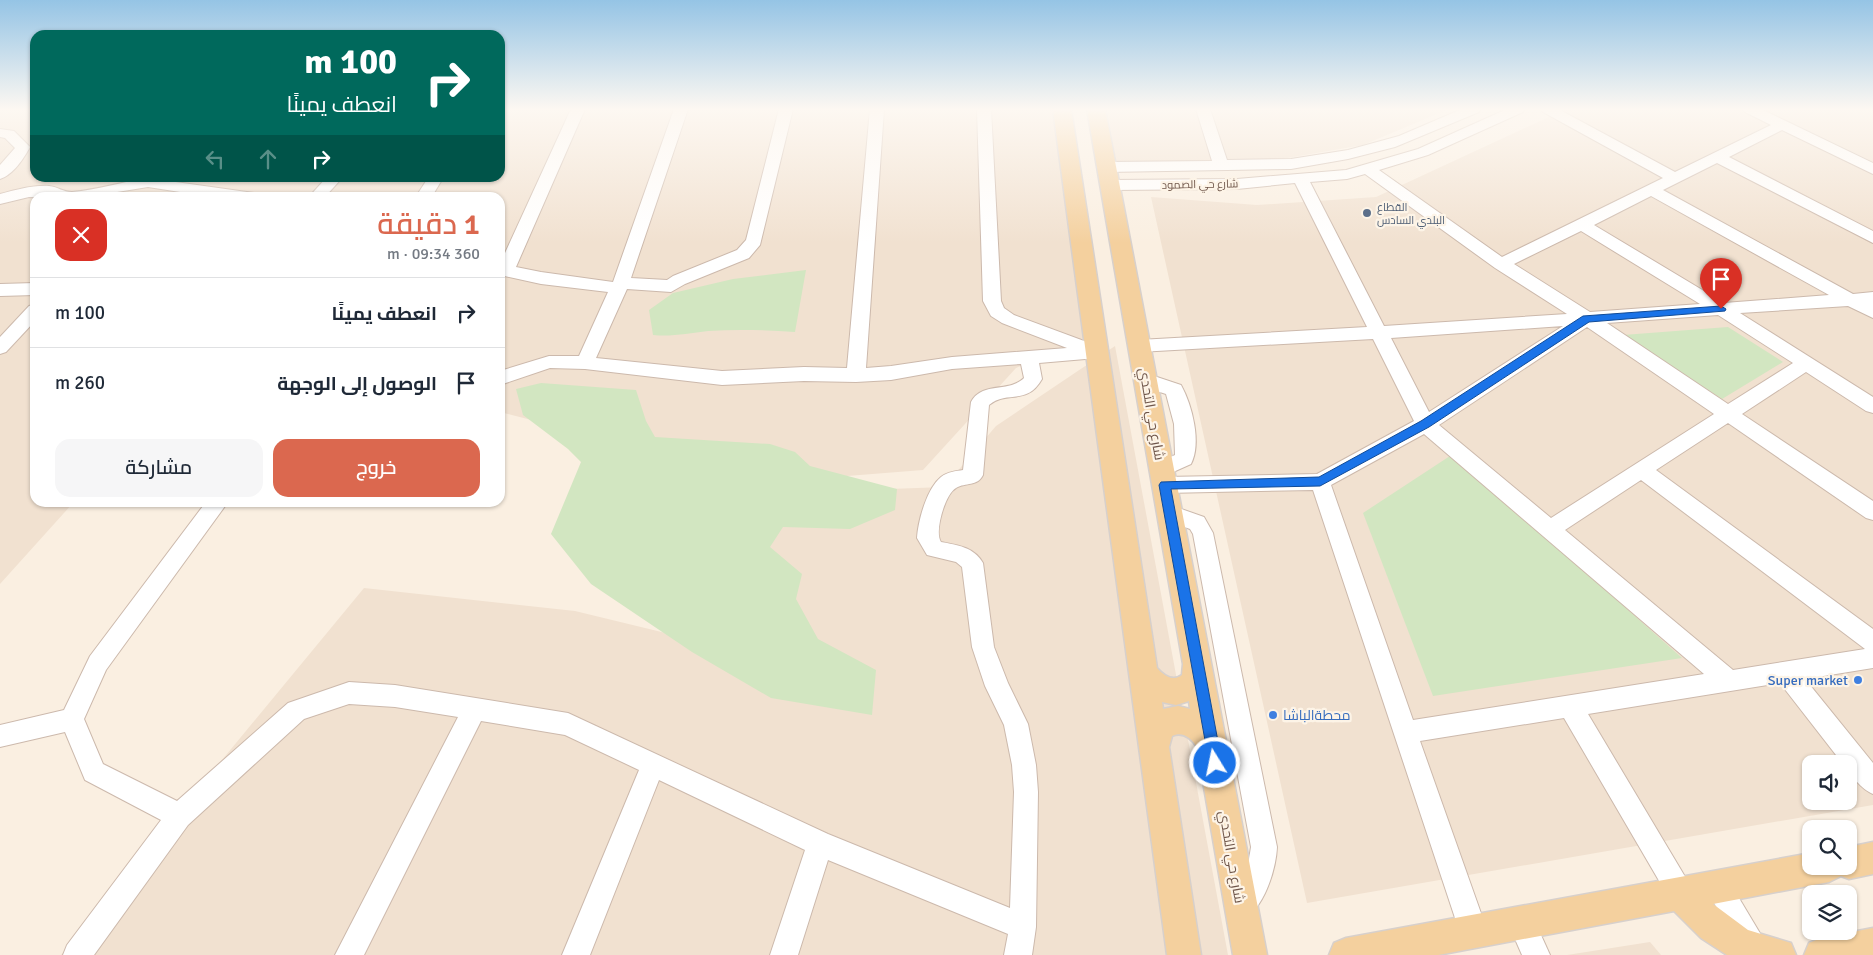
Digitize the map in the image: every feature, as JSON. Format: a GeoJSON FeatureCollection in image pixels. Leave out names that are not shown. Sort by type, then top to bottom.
{"type":"FeatureCollection","features":[{"type":"Feature","properties":{"kind":"main road"},"geometry":{"type":"LineString","coordinates":[[1068,154],[1184,955]]}},
{"type":"Feature","properties":{"kind":"main road","name":"شارع حي التحدي"},"geometry":{"type":"LineString","coordinates":[[1104,154],[1250,955]]}},
{"type":"Feature","properties":{"kind":"main road"},"geometry":{"type":"LineString","coordinates":[[1081,240],[1084,247],[1099,253],[1114,250],[1120,244],[1120,241]]}},
{"type":"Feature","properties":{"kind":"main road"},"geometry":{"type":"LineString","coordinates":[[1088,289],[1093,278],[1104,275],[1120,279],[1125,282],[1129,289]]}},
{"type":"Feature","properties":{"kind":"main road"},"geometry":{"type":"LineString","coordinates":[[1142,670],[1150,683],[1157,688],[1173,692],[1181,691],[1193,684],[1196,678],[1197,664]]}},
{"type":"Feature","properties":{"kind":"main road"},"geometry":{"type":"LineString","coordinates":[[1154,748],[1154,740],[1160,727],[1166,722],[1182,720],[1198,725],[1209,738],[1212,745]]}},
{"type":"Feature","properties":{"kind":"main road"},"geometry":{"type":"LineString","coordinates":[[1857,861],[1873,858]]}},
{"type":"Feature","properties":{"kind":"main road"},"geometry":{"type":"LineString","coordinates":[[1357,954],[1802,871]]}},
{"type":"Feature","properties":{"kind":"main road"},"geometry":{"type":"LineString","coordinates":[[1681,894],[1699,915],[1716,930],[1741,945],[1765,953]]}},
{"type":"Feature","properties":{"kind":"main road"},"geometry":{"type":"LineString","coordinates":[[1821,955],[1873,945]]}},
{"type":"Feature","properties":{"kind":"street"},"geometry":{"type":"LineString","coordinates":[[0,174],[19,154]]}},
{"type":"Feature","properties":{"kind":"street"},"geometry":{"type":"LineString","coordinates":[[505,266],[557,154]]}},
{"type":"Feature","properties":{"kind":"street"},"geometry":{"type":"LineString","coordinates":[[585,363],[620,286],[666,154]]}},
{"type":"Feature","properties":{"kind":"street"},"geometry":{"type":"LineString","coordinates":[[505,270],[620,286],[668,287],[679,280],[737,257],[748,250],[754,241],[775,154]]}},
{"type":"Feature","properties":{"kind":"street"},"geometry":{"type":"LineString","coordinates":[[856,375],[873,154]]}},
{"type":"Feature","properties":{"kind":"street"},"geometry":{"type":"LineString","coordinates":[[986,154],[994,307],[1008,320],[1097,352]]}},
{"type":"Feature","properties":{"kind":"street"},"geometry":{"type":"LineString","coordinates":[[1217,154],[1221,166]]}},
{"type":"Feature","properties":{"kind":"street"},"geometry":{"type":"LineString","coordinates":[[1108,176],[1172,166],[1292,164],[1353,154]]}},
{"type":"Feature","properties":{"kind":"street","name":"شارع حي الصمود"},"geometry":{"type":"LineString","coordinates":[[1108,176],[1177,185],[1238,184],[1324,177],[1368,169],[1418,154]]}},
{"type":"Feature","properties":{"kind":"street"},"geometry":{"type":"LineString","coordinates":[[1629,154],[1674,178]]}},
{"type":"Feature","properties":{"kind":"street"},"geometry":{"type":"LineString","coordinates":[[1501,264],[1724,154]]}},
{"type":"Feature","properties":{"kind":"street"},"geometry":{"type":"LineString","coordinates":[[1841,154],[1873,169]]}},
{"type":"Feature","properties":{"kind":"street"},"geometry":{"type":"LineString","coordinates":[[1717,157],[1873,238]]}},
{"type":"Feature","properties":{"kind":"street"},"geometry":{"type":"LineString","coordinates":[[1172,166],[1166,171],[1166,177],[1177,185]]}},
{"type":"Feature","properties":{"kind":"street"},"geometry":{"type":"LineString","coordinates":[[1368,169],[1501,264],[1587,318],[1873,512]]}},
{"type":"Feature","properties":{"kind":"street"},"geometry":{"type":"LineString","coordinates":[[1301,179],[1425,424],[1729,681]]}},
{"type":"Feature","properties":{"kind":"street"},"geometry":{"type":"LineString","coordinates":[[101,192],[148,182],[196,183],[231,192]]}},
{"type":"Feature","properties":{"kind":"street"},"geometry":{"type":"LineString","coordinates":[[321,192],[330,182]]}},
{"type":"Feature","properties":{"kind":"street"},"geometry":{"type":"LineString","coordinates":[[1651,190],[1873,312]]}},
{"type":"Feature","properties":{"kind":"street"},"geometry":{"type":"LineString","coordinates":[[0,199],[29,192],[51,192]]}},
{"type":"Feature","properties":{"kind":"street"},"geometry":{"type":"LineString","coordinates":[[1581,224],[1721,309],[1873,406]]}},
{"type":"Feature","properties":{"kind":"street"},"geometry":{"type":"LineString","coordinates":[[0,290],[30,289]]}},
{"type":"Feature","properties":{"kind":"street"},"geometry":{"type":"LineString","coordinates":[[1139,346],[1379,333],[1873,298]]}},
{"type":"Feature","properties":{"kind":"street"},"geometry":{"type":"LineString","coordinates":[[0,348],[30,315]]}},
{"type":"Feature","properties":{"kind":"street"},"geometry":{"type":"LineString","coordinates":[[1163,477],[1320,482],[1425,424],[1587,318]]}},
{"type":"Feature","properties":{"kind":"street"},"geometry":{"type":"LineString","coordinates":[[505,376],[549,362],[585,363],[722,378],[804,374],[856,375],[913,371],[952,363],[1097,352]]}},
{"type":"Feature","properties":{"kind":"street"},"geometry":{"type":"LineString","coordinates":[[1018,955],[1023,927],[1026,792],[1019,737],[1016,724],[997,686],[983,647],[972,563],[962,555],[934,549],[926,538],[943,486],[950,480],[968,478],[972,475],[980,402],[986,396],[1021,389],[1029,385],[1033,379],[1028,356]]}},
{"type":"Feature","properties":{"kind":"street"},"geometry":{"type":"LineString","coordinates":[[1550,529],[1805,364]]}},
{"type":"Feature","properties":{"kind":"street"},"geometry":{"type":"LineString","coordinates":[[1641,470],[1873,642]]}},
{"type":"Feature","properties":{"kind":"street"},"geometry":{"type":"LineString","coordinates":[[1320,482],[1474,933]]}},
{"type":"Feature","properties":{"kind":"street"},"geometry":{"type":"LineString","coordinates":[[179,816],[94,772],[72,719],[98,664],[214,507]]}},
{"type":"Feature","properties":{"kind":"street"},"geometry":{"type":"LineString","coordinates":[[1170,513],[1182,516],[1196,523],[1203,532],[1264,847],[1263,867],[1259,878],[1242,906]]}},
{"type":"Feature","properties":{"kind":"street"},"geometry":{"type":"LineString","coordinates":[[1406,732],[1873,658]]}},
{"type":"Feature","properties":{"kind":"street"},"geometry":{"type":"LineString","coordinates":[[1785,672],[1873,782]]}},
{"type":"Feature","properties":{"kind":"street"},"geometry":{"type":"LineString","coordinates":[[76,955],[179,816],[296,711],[349,693],[395,696],[568,724],[820,844],[1023,927]]}},
{"type":"Feature","properties":{"kind":"street"},"geometry":{"type":"LineString","coordinates":[[1570,706],[1681,894]]}},
{"type":"Feature","properties":{"kind":"street"},"geometry":{"type":"LineString","coordinates":[[349,955],[475,709]]}},
{"type":"Feature","properties":{"kind":"street"},"geometry":{"type":"LineString","coordinates":[[0,736],[72,719]]}},
{"type":"Feature","properties":{"kind":"street"},"geometry":{"type":"LineString","coordinates":[[576,955],[654,765]]}},
{"type":"Feature","properties":{"kind":"street"},"geometry":{"type":"LineString","coordinates":[[784,955],[820,844]]}},
{"type":"Feature","properties":{"kind":"street"},"geometry":{"type":"LineString","coordinates":[[1718,887],[1765,953]]}},
{"type":"Feature","properties":{"kind":"street"},"geometry":{"type":"LineString","coordinates":[[1521,923],[1536,955]]}},
{"type":"Feature","properties":{"kind":"shaded area"},"geometry":{"type":"Polygon","coordinates":[[[0,154],[30,154],[30,182],[505,182],[505,154],[1067,154],[1096,333],[1016,368],[923,470],[784,481],[625,444],[505,413],[505,192],[30,192],[30,507],[69,507],[0,584],[0,154]]]}},
{"type":"Feature","properties":{"kind":"shaded area"},"geometry":{"type":"Polygon","coordinates":[[[1115,154],[1313,154],[1246,165],[1117,166],[1115,154]]]}},
{"type":"Feature","properties":{"kind":"shaded area"},"geometry":{"type":"Polygon","coordinates":[[[1470,154],[1873,154],[1873,805],[1857,808],[1857,755],[1802,755],[1802,810],[1844,810],[1307,903],[1151,197],[1257,205],[1376,197],[1470,154]]]}},
{"type":"Feature","properties":{"kind":"shaded area"},"geometry":{"type":"Polygon","coordinates":[[[1115,346],[1228,955],[61,955],[364,588],[575,611],[748,653],[768,521],[863,490],[944,487],[996,426],[1115,346]]]}},
{"type":"Feature","properties":{"kind":"shaded area"},"geometry":{"type":"Polygon","coordinates":[[[1650,942],[1661,955],[1567,955],[1650,942]]]}},
{"type":"Feature","properties":{"kind":"green space"},"geometry":{"type":"Polygon","coordinates":[[[806,270],[795,332],[730,330],[653,335],[649,310],[673,293],[733,279],[806,270]]]}},
{"type":"Feature","properties":{"kind":"green space"},"geometry":{"type":"Polygon","coordinates":[[[1728,327],[1783,362],[1722,399],[1623,335],[1728,327]]]}},
{"type":"Feature","properties":{"kind":"green space"},"geometry":{"type":"Polygon","coordinates":[[[541,383],[636,390],[646,421],[655,437],[770,444],[795,452],[810,466],[897,489],[895,510],[850,529],[783,527],[770,547],[802,574],[796,599],[818,639],[876,670],[872,715],[771,698],[692,652],[591,584],[551,534],[581,462],[568,449],[523,415],[516,389],[541,383]]]}},
{"type":"Feature","properties":{"kind":"green space"},"geometry":{"type":"Polygon","coordinates":[[[1453,454],[1682,658],[1433,696],[1363,513],[1453,454]]]}},
{"type":"Feature","properties":{"kind":"place","name":"القطاع البلدي السادس"},"geometry":{"type":"Point","coordinates":[1367,213]}},
{"type":"Feature","properties":{"kind":"place","name":"Super market"},"geometry":{"type":"Point","coordinates":[1858,680]}},
{"type":"Feature","properties":{"kind":"place","name":"محطةالباشا"},"geometry":{"type":"Point","coordinates":[1273,715]}},
{"type":"Feature","properties":{"kind":"route"},"geometry":{"type":"LineString","coordinates":[[1215,763],[1165,485],[1320,482],[1425,424],[1587,318],[1721,309]]}}]}
